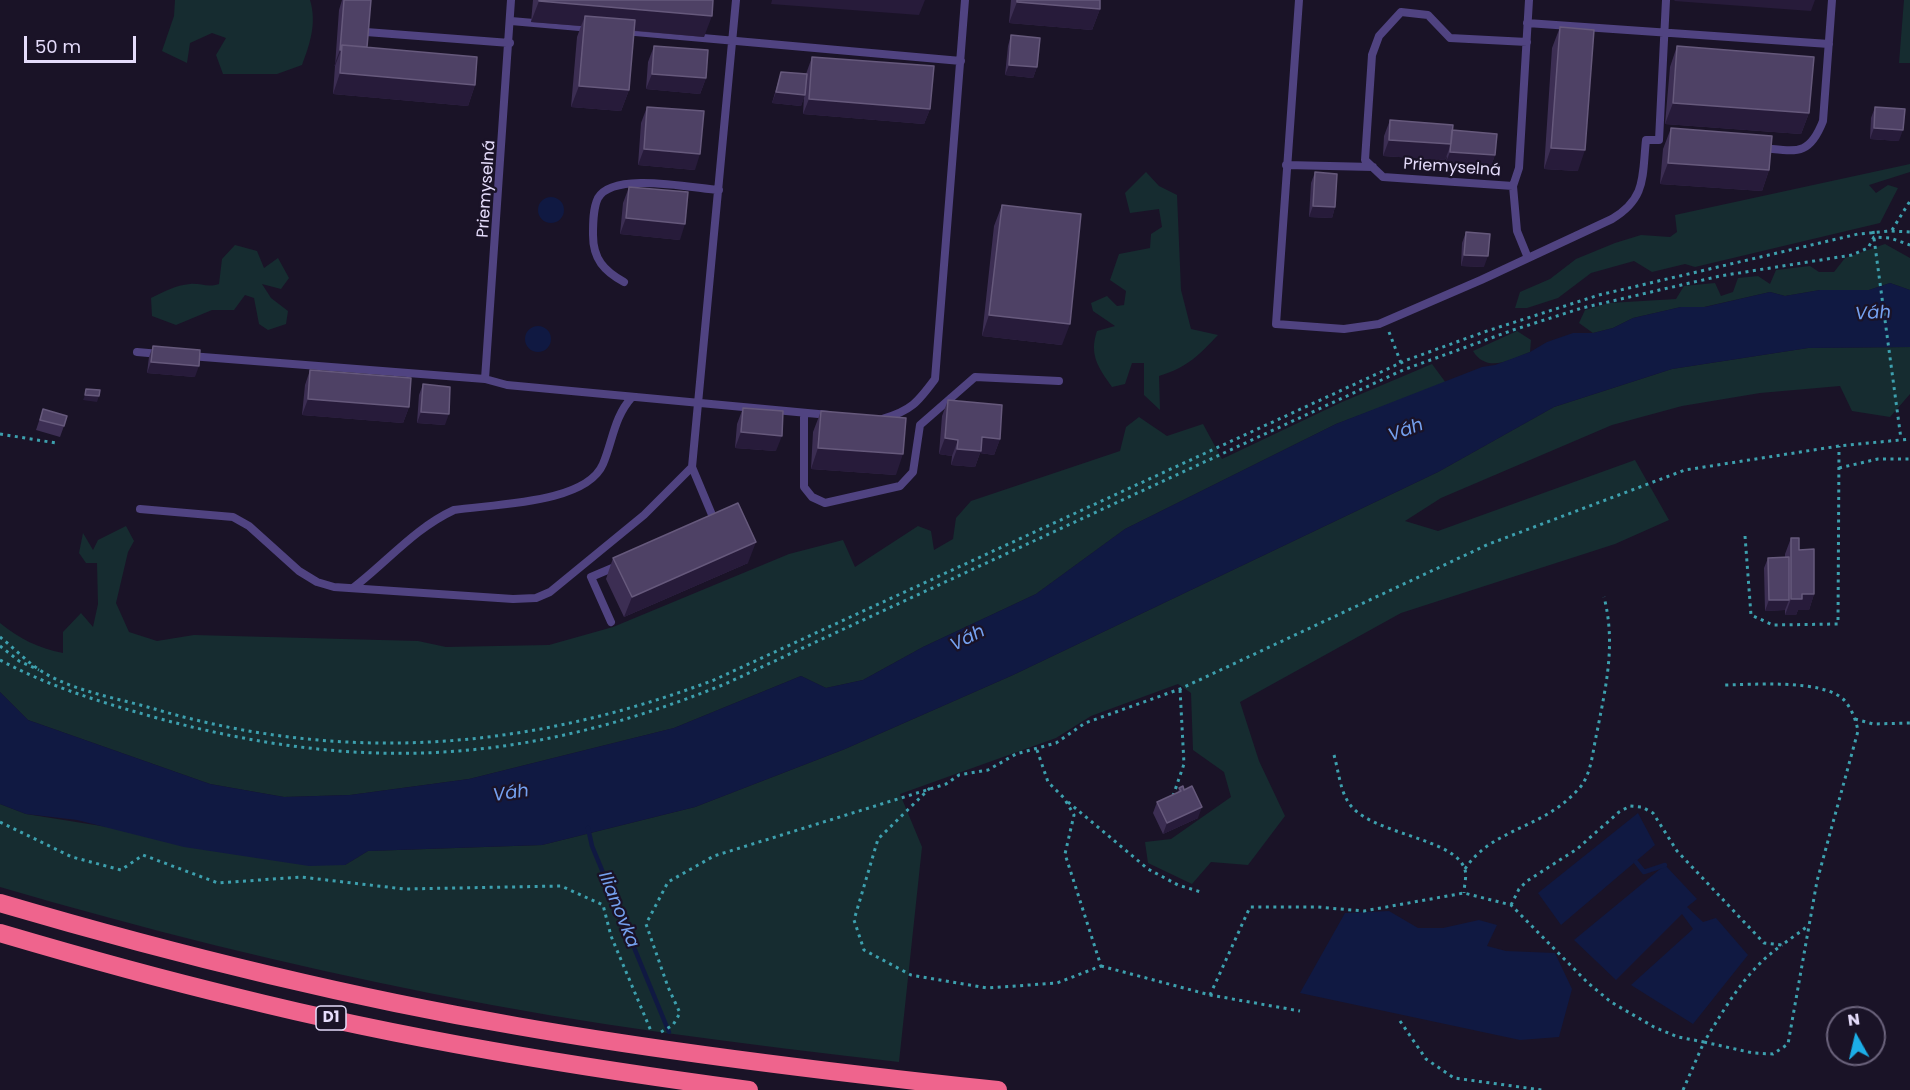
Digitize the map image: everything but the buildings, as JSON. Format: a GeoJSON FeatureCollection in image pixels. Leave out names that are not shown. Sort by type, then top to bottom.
{"type":"FeatureCollection","features":[{"type":"Feature","properties":{"kind":"highway","name":"D1"},"geometry":{"type":"LineString","coordinates":[[0,903],[114,937],[244,970],[517,1026],[655,1037],[709,1056],[998,1090]]}},
{"type":"Feature","properties":{"kind":"highway","name":"D1"},"geometry":{"type":"LineString","coordinates":[[0,933],[238,998],[364,1026],[516,1055],[749,1090]]}},
{"type":"Feature","properties":{"kind":"lane","name":"Priemyselná"},"geometry":{"type":"LineString","coordinates":[[485,379],[512,21],[511,0]]}},
{"type":"Feature","properties":{"kind":"lane"},"geometry":{"type":"LineString","coordinates":[[705,526],[715,522],[692,467],[736,0]]}},
{"type":"Feature","properties":{"kind":"lane"},"geometry":{"type":"LineString","coordinates":[[869,418],[880,419],[905,413],[921,398],[935,378],[965,0]]}},
{"type":"Feature","properties":{"kind":"lane"},"geometry":{"type":"LineString","coordinates":[[1299,0],[1276,324],[1344,329],[1384,322],[1612,219],[1629,207],[1639,192],[1646,140],[1670,141]]}},
{"type":"Feature","properties":{"kind":"lane","name":"Priemyselná"},"geometry":{"type":"LineString","coordinates":[[1373,167],[1383,177],[1513,186],[1519,168],[1528,0]]}},
{"type":"Feature","properties":{"kind":"lane"},"geometry":{"type":"LineString","coordinates":[[1659,140],[1666,0]]}},
{"type":"Feature","properties":{"kind":"lane"},"geometry":{"type":"LineString","coordinates":[[1749,147],[1794,151],[1810,146],[1823,121],[1832,0]]}},
{"type":"Feature","properties":{"kind":"lane"},"geometry":{"type":"LineString","coordinates":[[1373,167],[1365,159],[1372,55],[1379,36],[1401,12],[1428,15],[1450,38],[1527,42]]}},
{"type":"Feature","properties":{"kind":"lane"},"geometry":{"type":"LineString","coordinates":[[512,21],[605,29]]}},
{"type":"Feature","properties":{"kind":"lane"},"geometry":{"type":"LineString","coordinates":[[1527,23],[1829,44]]}},
{"type":"Feature","properties":{"kind":"lane"},"geometry":{"type":"LineString","coordinates":[[616,30],[961,61]]}},
{"type":"Feature","properties":{"kind":"lane"},"geometry":{"type":"LineString","coordinates":[[366,32],[510,43]]}},
{"type":"Feature","properties":{"kind":"lane"},"geometry":{"type":"LineString","coordinates":[[1286,165],[1373,167]]}},
{"type":"Feature","properties":{"kind":"lane"},"geometry":{"type":"LineString","coordinates":[[624,282],[600,264],[595,252],[594,214],[598,198],[605,190],[628,182],[719,190]]}},
{"type":"Feature","properties":{"kind":"lane"},"geometry":{"type":"LineString","coordinates":[[1513,186],[1517,231],[1528,258]]}},
{"type":"Feature","properties":{"kind":"lane"},"geometry":{"type":"LineString","coordinates":[[137,352],[171,355]]}},
{"type":"Feature","properties":{"kind":"lane"},"geometry":{"type":"LineString","coordinates":[[182,356],[485,379],[507,385],[837,415]]}},
{"type":"Feature","properties":{"kind":"lane"},"geometry":{"type":"LineString","coordinates":[[804,412],[804,487],[812,497],[825,503],[900,486],[913,472],[920,425],[975,377],[1059,381]]}},
{"type":"Feature","properties":{"kind":"lane"},"geometry":{"type":"LineString","coordinates":[[353,588],[395,554],[424,526],[454,510],[553,496],[575,490],[595,479],[603,465],[621,409],[632,397]]}},
{"type":"Feature","properties":{"kind":"lane"},"geometry":{"type":"LineString","coordinates":[[140,509],[233,517],[249,526],[299,571],[317,582],[334,587],[513,599],[536,598],[550,592],[644,515],[692,467]]}},
{"type":"Feature","properties":{"kind":"lane"},"geometry":{"type":"LineString","coordinates":[[610,622],[591,577],[622,563]]}},
{"type":"Feature","properties":{"kind":"path"},"geometry":{"type":"LineString","coordinates":[[1891,231],[1910,201]]}},
{"type":"Feature","properties":{"kind":"path"},"geometry":{"type":"LineString","coordinates":[[1873,231],[1901,439]]}},
{"type":"Feature","properties":{"kind":"path"},"geometry":{"type":"LineString","coordinates":[[0,646],[19,661],[78,687],[190,719],[278,736],[392,744],[456,741],[574,724],[628,710],[714,680],[1401,363],[1484,332],[1599,295],[1873,231],[1910,232]]}},
{"type":"Feature","properties":{"kind":"path"},"geometry":{"type":"LineString","coordinates":[[1874,237],[1890,238],[1910,245]]}},
{"type":"Feature","properties":{"kind":"path"},"geometry":{"type":"LineString","coordinates":[[0,660],[72,694],[208,731],[274,745],[382,755],[468,750],[545,741],[634,718],[725,684],[1403,370],[1513,330],[1612,300],[1739,272],[1852,255],[1868,248],[1874,237]]}},
{"type":"Feature","properties":{"kind":"path"},"geometry":{"type":"LineString","coordinates":[[1384,322],[1401,363]]}},
{"type":"Feature","properties":{"kind":"path"},"geometry":{"type":"LineString","coordinates":[[0,434],[56,442]]}},
{"type":"Feature","properties":{"kind":"path"},"geometry":{"type":"LineString","coordinates":[[0,822],[72,857],[121,870],[143,855],[218,883],[301,877],[405,889],[561,886],[603,905],[611,936],[655,1037],[674,1025],[680,1013],[668,987],[646,924],[668,882],[714,856],[946,784],[958,775],[988,770],[1016,754],[1056,743],[1085,723],[1180,689],[1489,544],[1685,470],[1839,446],[1910,439]]}},
{"type":"Feature","properties":{"kind":"path"},"geometry":{"type":"LineString","coordinates":[[1745,536],[1751,615],[1773,625],[1838,624],[1839,446]]}},
{"type":"Feature","properties":{"kind":"path"},"geometry":{"type":"LineString","coordinates":[[1839,468],[1878,459],[1910,459]]}},
{"type":"Feature","properties":{"kind":"path"},"geometry":{"type":"LineString","coordinates":[[1464,893],[1465,869],[1474,855],[1487,844],[1551,812],[1582,784],[1590,767],[1610,660],[1609,616],[1604,597]]}},
{"type":"Feature","properties":{"kind":"path"},"geometry":{"type":"LineString","coordinates":[[0,637],[45,674]]}},
{"type":"Feature","properties":{"kind":"path"},"geometry":{"type":"LineString","coordinates":[[1210,995],[1250,907],[1317,907],[1364,911],[1464,893],[1512,905],[1588,983],[1611,1002],[1654,1027],[1677,1037],[1753,1053],[1773,1054],[1788,1044],[1808,926],[1858,731],[1856,719],[1844,700],[1821,688],[1721,685]]}},
{"type":"Feature","properties":{"kind":"path"},"geometry":{"type":"LineString","coordinates":[[1172,799],[1184,764],[1180,689]]}},
{"type":"Feature","properties":{"kind":"path"},"geometry":{"type":"LineString","coordinates":[[1856,719],[1873,724],[1910,723]]}},
{"type":"Feature","properties":{"kind":"path"},"geometry":{"type":"LineString","coordinates":[[1037,750],[1048,782],[1064,798],[1148,869],[1160,877],[1201,891]]}},
{"type":"Feature","properties":{"kind":"path"},"geometry":{"type":"LineString","coordinates":[[1334,755],[1347,801],[1357,813],[1375,824],[1438,846],[1458,860],[1465,869]]}},
{"type":"Feature","properties":{"kind":"path"},"geometry":{"type":"LineString","coordinates":[[931,787],[878,839],[854,920],[864,950],[911,975],[987,988],[1057,983],[1101,966],[1210,995],[1300,1011]]}},
{"type":"Feature","properties":{"kind":"path"},"geometry":{"type":"LineString","coordinates":[[1064,798],[1074,815],[1065,854],[1101,966]]}},
{"type":"Feature","properties":{"kind":"path"},"geometry":{"type":"LineString","coordinates":[[1512,905],[1519,889],[1527,881],[1577,849],[1619,812],[1630,806],[1642,807],[1653,813],[1677,851],[1764,943],[1782,945]]}},
{"type":"Feature","properties":{"kind":"path"},"geometry":{"type":"LineString","coordinates":[[1683,1090],[1704,1042],[1738,986],[1760,960],[1808,926]]}},
{"type":"Feature","properties":{"kind":"path"},"geometry":{"type":"LineString","coordinates":[[1400,1021],[1426,1059],[1454,1078],[1542,1090]]}},
{"type":"Feature","properties":{"kind":"green space"},"geometry":{"type":"Polygon","coordinates":[[[175,0],[310,0],[313,25],[302,65],[277,74],[223,74],[216,55],[226,38],[212,33],[190,43],[187,63],[162,51],[174,16],[175,0]]]}},
{"type":"Feature","properties":{"kind":"green space"},"geometry":{"type":"Polygon","coordinates":[[[1904,0],[1910,0],[1910,63],[1899,63],[1904,0]]]}},
{"type":"Feature","properties":{"kind":"green space"},"geometry":{"type":"Polygon","coordinates":[[[1910,164],[1910,172],[1869,185],[1876,193],[1888,185],[1898,188],[1880,223],[1695,267],[1685,264],[1652,272],[1634,261],[1591,273],[1558,298],[1527,308],[1515,308],[1520,292],[1550,279],[1576,259],[1641,235],[1670,237],[1677,232],[1675,215],[1910,164]]]}},
{"type":"Feature","properties":{"kind":"green space"},"geometry":{"type":"Polygon","coordinates":[[[1146,172],[1159,186],[1177,195],[1181,290],[1191,329],[1218,335],[1192,360],[1178,369],[1159,376],[1160,410],[1144,395],[1144,363],[1132,363],[1125,384],[1112,387],[1096,360],[1094,347],[1097,331],[1115,326],[1093,311],[1091,303],[1107,296],[1117,306],[1124,305],[1126,291],[1110,280],[1119,254],[1150,248],[1151,234],[1162,227],[1159,209],[1130,213],[1125,193],[1146,172]]]}},
{"type":"Feature","properties":{"kind":"green space"},"geometry":{"type":"Polygon","coordinates":[[[1885,244],[1910,258],[1910,290],[1890,283],[1869,290],[1820,290],[1785,296],[1770,292],[1704,307],[1681,307],[1633,318],[1613,328],[1593,333],[1579,323],[1585,310],[1609,303],[1676,299],[1684,286],[1715,283],[1721,296],[1733,292],[1738,278],[1758,276],[1770,284],[1776,270],[1810,266],[1819,272],[1834,272],[1845,258],[1885,244]]]}},
{"type":"Feature","properties":{"kind":"green space"},"geometry":{"type":"Polygon","coordinates":[[[235,245],[257,251],[264,268],[278,258],[289,278],[281,289],[262,284],[271,298],[288,311],[286,324],[268,330],[259,324],[254,298],[245,295],[234,310],[212,310],[176,325],[152,316],[151,298],[160,293],[185,285],[219,284],[222,259],[235,245]]]}},
{"type":"Feature","properties":{"kind":"green space"},"geometry":{"type":"Polygon","coordinates":[[[1517,331],[1531,340],[1530,352],[1507,361],[1492,363],[1485,362],[1473,351],[1517,331]]]}},
{"type":"Feature","properties":{"kind":"green space"},"geometry":{"type":"Polygon","coordinates":[[[1910,347],[1910,394],[1890,417],[1852,411],[1840,386],[1760,393],[1682,406],[1612,425],[1441,498],[1405,521],[1438,531],[1635,460],[1669,520],[1615,544],[1401,613],[1240,702],[1259,761],[1285,816],[1248,865],[1211,862],[1192,884],[1148,863],[1145,842],[1171,839],[1231,797],[1224,772],[1193,750],[1191,693],[1178,684],[1091,716],[1056,738],[900,794],[922,847],[899,1062],[724,1041],[434,994],[216,945],[0,887],[0,804],[26,814],[345,865],[368,851],[542,845],[695,807],[845,749],[1013,675],[1438,472],[1554,407],[1672,369],[1808,348],[1910,347]]]}},
{"type":"Feature","properties":{"kind":"green space"},"geometry":{"type":"Polygon","coordinates":[[[1432,364],[1446,383],[1336,424],[1125,529],[1036,594],[923,647],[863,680],[826,688],[801,676],[674,728],[469,779],[350,795],[284,797],[210,784],[28,720],[0,692],[0,623],[30,642],[63,653],[63,632],[81,613],[93,627],[98,604],[97,563],[86,563],[79,553],[83,533],[93,550],[98,540],[126,526],[134,541],[128,552],[116,603],[129,632],[157,641],[194,635],[418,641],[446,647],[549,645],[613,627],[789,554],[843,540],[855,567],[918,526],[931,531],[934,550],[953,539],[956,518],[971,501],[1120,451],[1126,427],[1139,417],[1167,436],[1203,424],[1222,459],[1342,402],[1432,364]]]}},
{"type":"Feature","properties":{"kind":"water"},"geometry":{"type":"Polygon","coordinates":[[[551,197],[560,201],[564,210],[560,219],[551,223],[542,219],[538,210],[542,201],[551,197]]]}},
{"type":"Feature","properties":{"kind":"water","name":"Váh"},"geometry":{"type":"Polygon","coordinates":[[[1890,283],[1910,290],[1910,347],[1808,348],[1672,369],[1554,407],[1438,472],[1013,675],[845,749],[695,807],[542,845],[368,851],[345,865],[309,866],[184,847],[77,820],[26,814],[0,804],[0,692],[28,720],[210,784],[284,797],[350,795],[469,779],[674,728],[801,676],[826,688],[863,680],[923,647],[1036,594],[1125,529],[1336,424],[1482,367],[1495,365],[1530,352],[1547,342],[1573,333],[1593,333],[1613,328],[1633,318],[1681,307],[1705,307],[1770,292],[1785,296],[1820,290],[1869,290],[1890,283]]]}},
{"type":"Feature","properties":{"kind":"water"},"geometry":{"type":"Polygon","coordinates":[[[538,326],[547,330],[551,339],[547,348],[538,352],[529,348],[525,339],[529,330],[538,326]]]}},
{"type":"Feature","properties":{"kind":"water"},"geometry":{"type":"Polygon","coordinates":[[[1638,813],[1655,845],[1561,925],[1538,893],[1638,813]]]}},
{"type":"Feature","properties":{"kind":"water"},"geometry":{"type":"Polygon","coordinates":[[[1665,865],[1697,899],[1687,907],[1703,922],[1716,918],[1748,955],[1693,1024],[1631,985],[1693,929],[1682,914],[1616,980],[1574,940],[1665,865]]]}},
{"type":"Feature","properties":{"kind":"water"},"geometry":{"type":"Polygon","coordinates":[[[1389,911],[1418,928],[1443,928],[1479,920],[1497,925],[1487,946],[1506,951],[1555,953],[1572,989],[1559,1037],[1520,1040],[1300,993],[1345,913],[1389,911]]]}},
{"type":"Feature","properties":{"kind":"waterway","name":"Ilianovka"},"geometry":{"type":"LineString","coordinates":[[588,828],[592,846],[669,1032]]}},
{"type":"Feature","properties":{"kind":"waterway"},"geometry":{"type":"LineString","coordinates":[[1636,862],[1644,872],[1665,865]]}}]}
